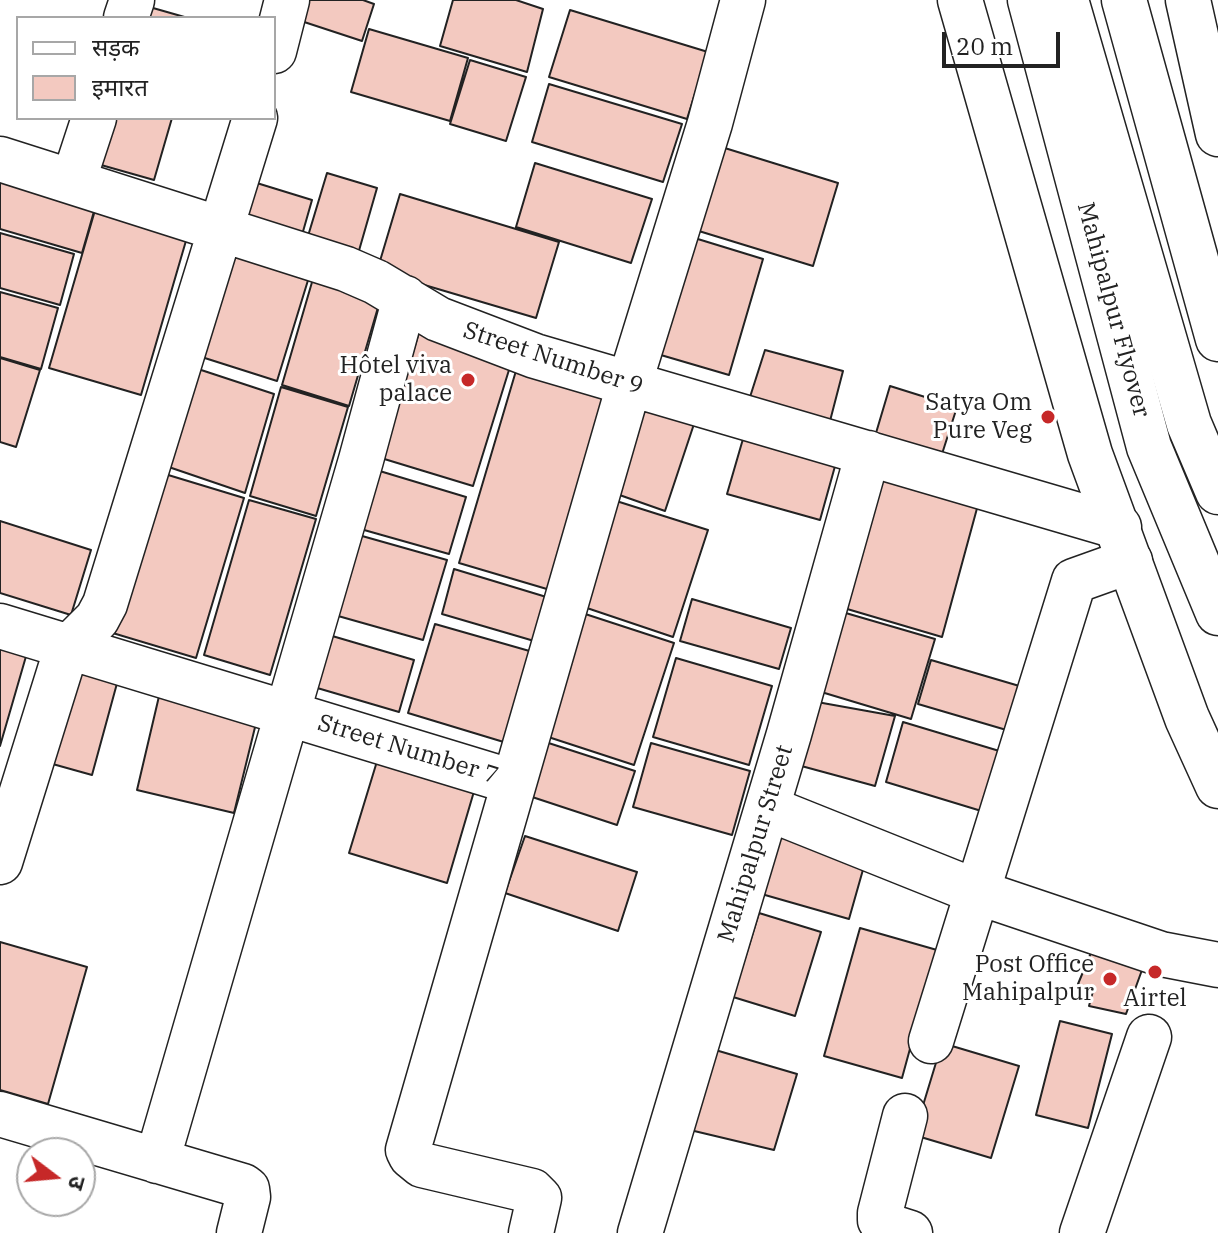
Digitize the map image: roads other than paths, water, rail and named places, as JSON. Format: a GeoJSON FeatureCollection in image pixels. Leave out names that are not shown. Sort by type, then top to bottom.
{"type":"FeatureCollection","features":[{"type":"Feature","properties":{"kind":"main road"},"geometry":{"type":"LineString","coordinates":[[276,43],[287,0]]}},
{"type":"Feature","properties":{"kind":"main road","name":"Street Number 7"},"geometry":{"type":"LineString","coordinates":[[0,626],[513,782],[629,385],[710,123],[743,0]]}},
{"type":"Feature","properties":{"kind":"main road"},"geometry":{"type":"LineString","coordinates":[[960,0],[1090,454],[1187,718],[1218,786]]}},
{"type":"Feature","properties":{"kind":"main road","name":"Mahipalpur Flyover"},"geometry":{"type":"LineString","coordinates":[[1030,0],[1149,447],[1218,613]]}},
{"type":"Feature","properties":{"kind":"main road"},"geometry":{"type":"LineString","coordinates":[[1066,0],[1189,424],[1218,492]]}},
{"type":"Feature","properties":{"kind":"main road"},"geometry":{"type":"LineString","coordinates":[[1124,0],[1218,339]]}},
{"type":"Feature","properties":{"kind":"main road"},"geometry":{"type":"LineString","coordinates":[[1188,0],[1218,134]]}},
{"type":"Feature","properties":{"kind":"main road"},"geometry":{"type":"LineString","coordinates":[[73,182],[93,120]]}},
{"type":"Feature","properties":{"kind":"main road"},"geometry":{"type":"LineString","coordinates":[[0,862],[69,647],[97,619],[105,604],[254,120]]}},
{"type":"Feature","properties":{"kind":"main road","name":"Street Number 9"},"geometry":{"type":"LineString","coordinates":[[0,159],[346,269],[376,282],[438,319],[480,337],[629,385],[868,453],[1125,544]]}},
{"type":"Feature","properties":{"kind":"main road"},"geometry":{"type":"LineString","coordinates":[[157,1161],[361,460],[405,298]]}},
{"type":"Feature","properties":{"kind":"main road","name":"Mahipalpur Street"},"geometry":{"type":"LineString","coordinates":[[640,1233],[767,808],[868,453]]}},
{"type":"Feature","properties":{"kind":"main road"},"geometry":{"type":"LineString","coordinates":[[931,1041],[1074,581],[1125,544]]}},
{"type":"Feature","properties":{"kind":"main road"},"geometry":{"type":"LineString","coordinates":[[513,782],[408,1150],[422,1165],[532,1191],[539,1198],[531,1233]]}},
{"type":"Feature","properties":{"kind":"main road"},"geometry":{"type":"LineString","coordinates":[[767,808],[977,892],[1161,954],[1218,965]]}},
{"type":"Feature","properties":{"kind":"main road"},"geometry":{"type":"LineString","coordinates":[[1082,1233],[1149,1037]]}},
{"type":"Feature","properties":{"kind":"main road"},"geometry":{"type":"LineString","coordinates":[[0,1114],[247,1189],[247,1204],[239,1233]]}},
{"type":"Feature","properties":{"kind":"main road"},"geometry":{"type":"LineString","coordinates":[[905,1116],[880,1220],[885,1225],[910,1233]]}},
{"type":"Feature","properties":{"kind":"place","name":"Hôtel viva palace"},"geometry":{"type":"Point","coordinates":[468,380]}},
{"type":"Feature","properties":{"kind":"place","name":"Satya Om Pure Veg"},"geometry":{"type":"Point","coordinates":[1048,417]}},
{"type":"Feature","properties":{"kind":"place","name":"Airtel"},"geometry":{"type":"Point","coordinates":[1155,972]}},
{"type":"Feature","properties":{"kind":"place","name":"Post Office Mahipalpur"},"geometry":{"type":"Point","coordinates":[1110,979]}}]}
